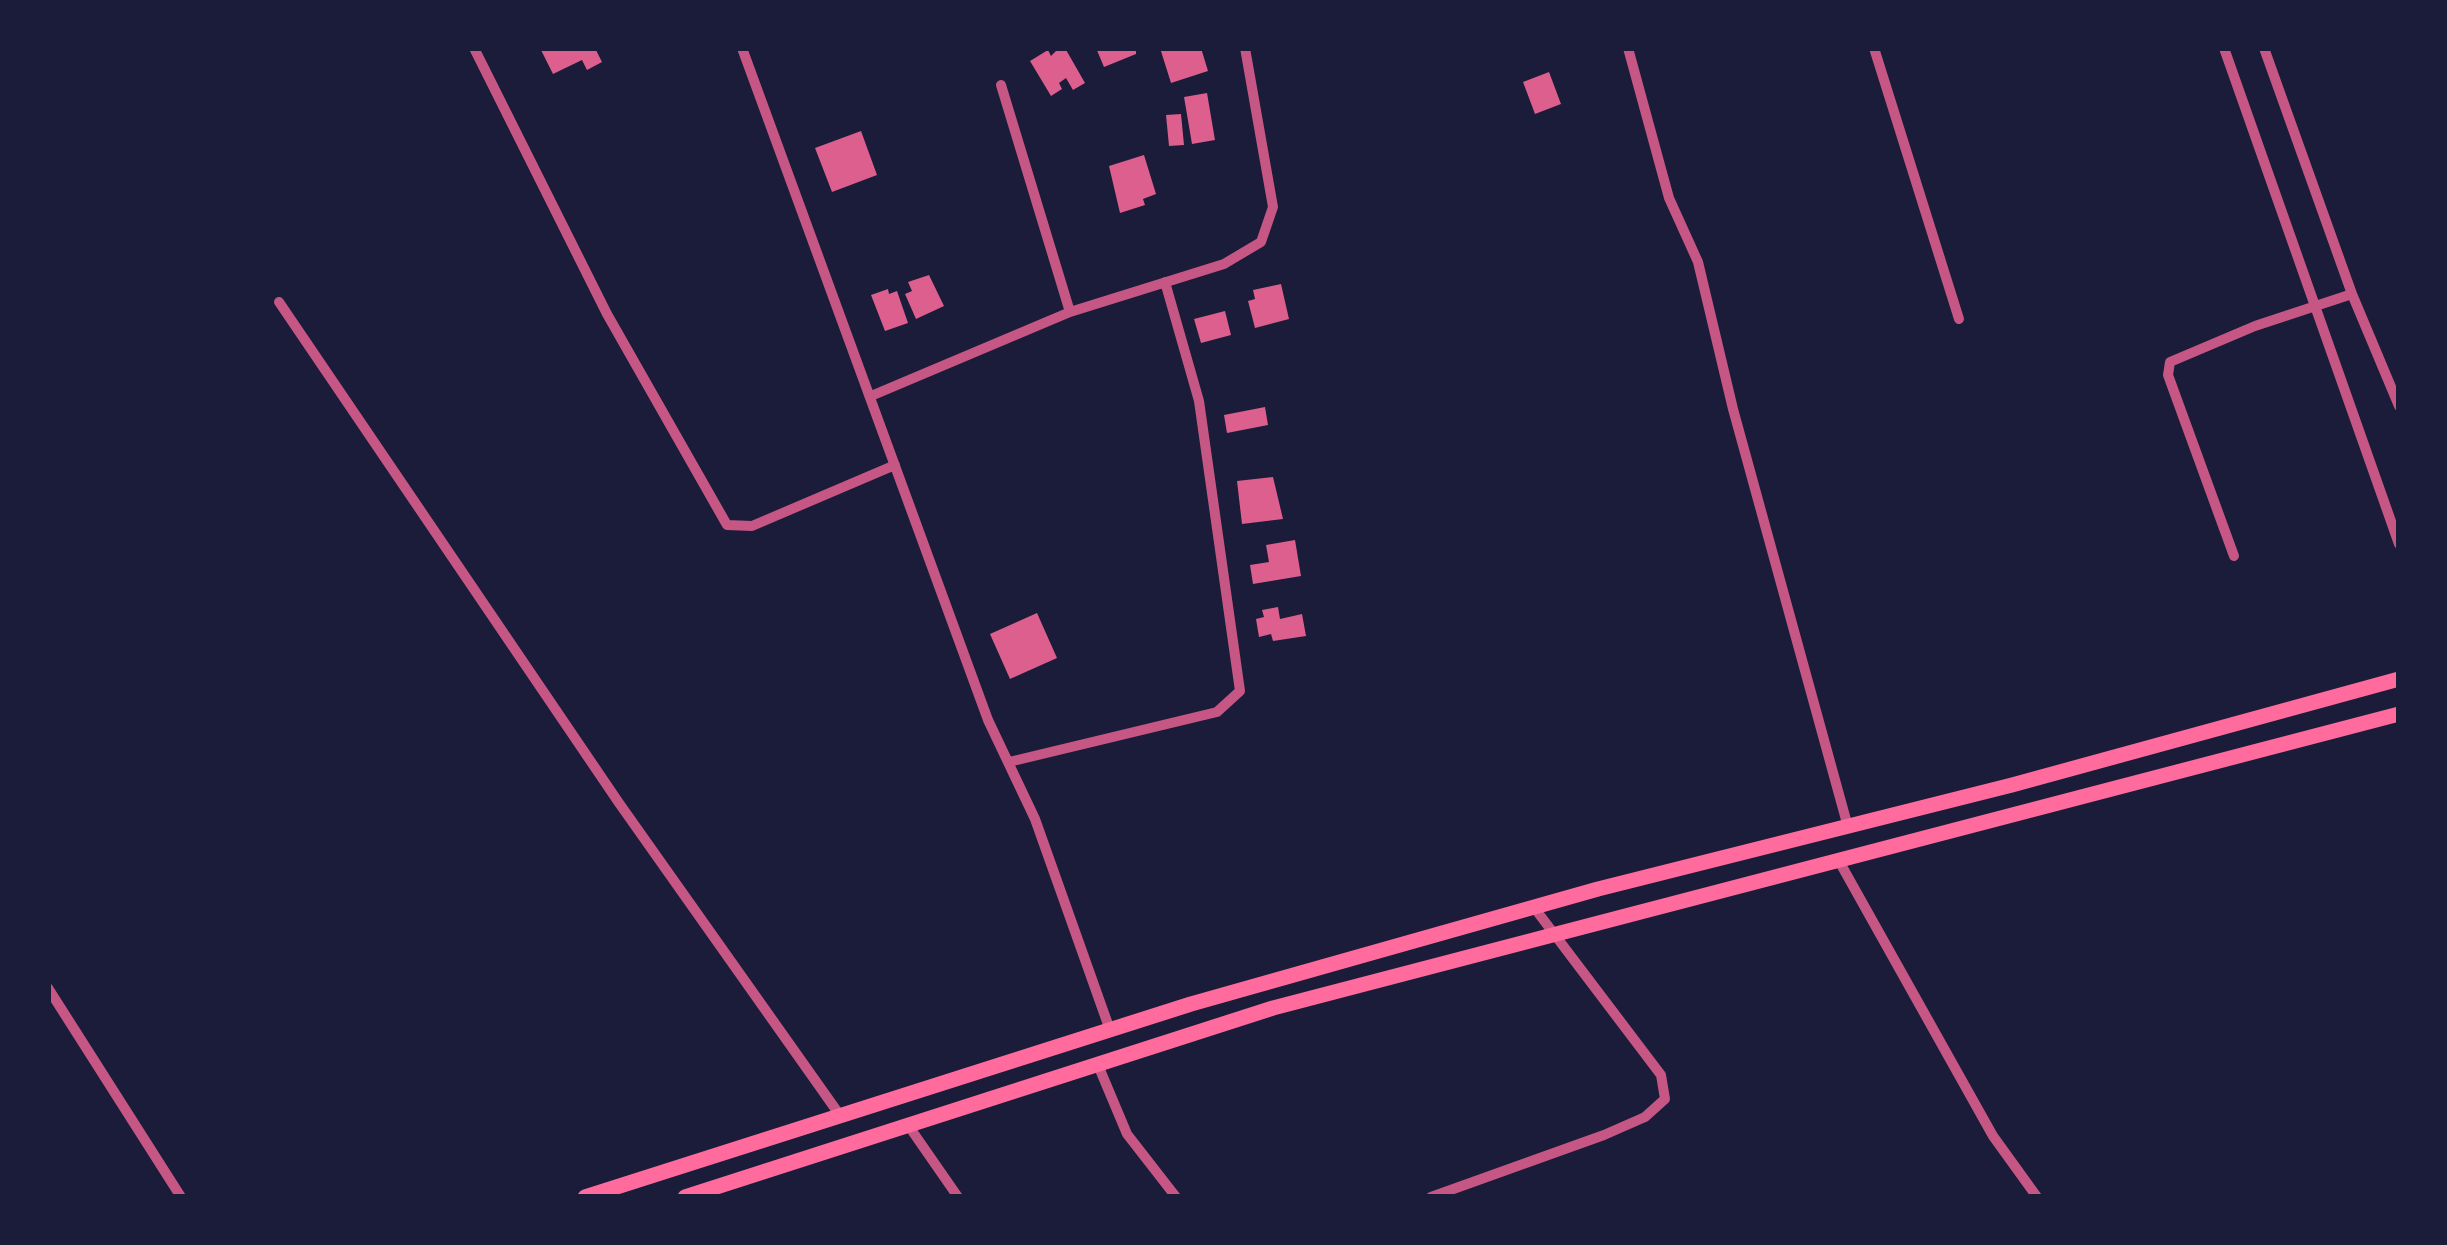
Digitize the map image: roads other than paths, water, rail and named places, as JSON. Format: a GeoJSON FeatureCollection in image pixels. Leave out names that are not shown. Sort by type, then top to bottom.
{"type":"FeatureCollection","features":[{"type":"Feature","properties":{"kind":"main road"},"geometry":{"type":"LineString","coordinates":[[585,1197],[1110,1030],[1536,910],[2399,679]]}},
{"type":"Feature","properties":{"kind":"main road"},"geometry":{"type":"LineString","coordinates":[[685,1197],[1273,1008],[2399,714]]}},
{"type":"Feature","properties":{"kind":"street"},"geometry":{"type":"LineString","coordinates":[[474,48],[636,370],[727,525],[752,526],[895,465]]}},
{"type":"Feature","properties":{"kind":"street"},"geometry":{"type":"LineString","coordinates":[[742,48],[988,719],[1035,819],[1110,1030]]}},
{"type":"Feature","properties":{"kind":"street"},"geometry":{"type":"LineString","coordinates":[[871,396],[1070,312],[1248,252],[1261,242],[1273,220],[1245,48]]}},
{"type":"Feature","properties":{"kind":"street"},"geometry":{"type":"LineString","coordinates":[[1628,48],[1669,198],[1698,262],[1733,410],[1848,827]]}},
{"type":"Feature","properties":{"kind":"street"},"geometry":{"type":"LineString","coordinates":[[1874,48],[1959,320]]}},
{"type":"Feature","properties":{"kind":"street"},"geometry":{"type":"LineString","coordinates":[[2224,48],[2399,544]]}},
{"type":"Feature","properties":{"kind":"street"},"geometry":{"type":"LineString","coordinates":[[2264,48],[2352,294],[2399,406]]}},
{"type":"Feature","properties":{"kind":"street"},"geometry":{"type":"LineString","coordinates":[[1001,85],[1070,312]]}},
{"type":"Feature","properties":{"kind":"street"},"geometry":{"type":"LineString","coordinates":[[1009,762],[1216,712],[1240,691],[1198,401],[1165,281]]}},
{"type":"Feature","properties":{"kind":"street"},"geometry":{"type":"LineString","coordinates":[[2234,556],[2168,368],[2179,354],[2352,294]]}},
{"type":"Feature","properties":{"kind":"street"},"geometry":{"type":"LineString","coordinates":[[279,302],[595,768],[839,1114]]}},
{"type":"Feature","properties":{"kind":"street"},"geometry":{"type":"LineString","coordinates":[[1839,861],[2012,1168],[2037,1197]]}},
{"type":"Feature","properties":{"kind":"street"},"geometry":{"type":"LineString","coordinates":[[1431,1197],[1604,1135],[1646,1117],[1665,1099],[1661,1076],[1536,910]]}},
{"type":"Feature","properties":{"kind":"street"},"geometry":{"type":"LineString","coordinates":[[48,988],[181,1197]]}},
{"type":"Feature","properties":{"kind":"street"},"geometry":{"type":"LineString","coordinates":[[1098,1065],[1126,1134],[1176,1197]]}},
{"type":"Feature","properties":{"kind":"street"},"geometry":{"type":"LineString","coordinates":[[908,1125],[958,1197]]}}]}
